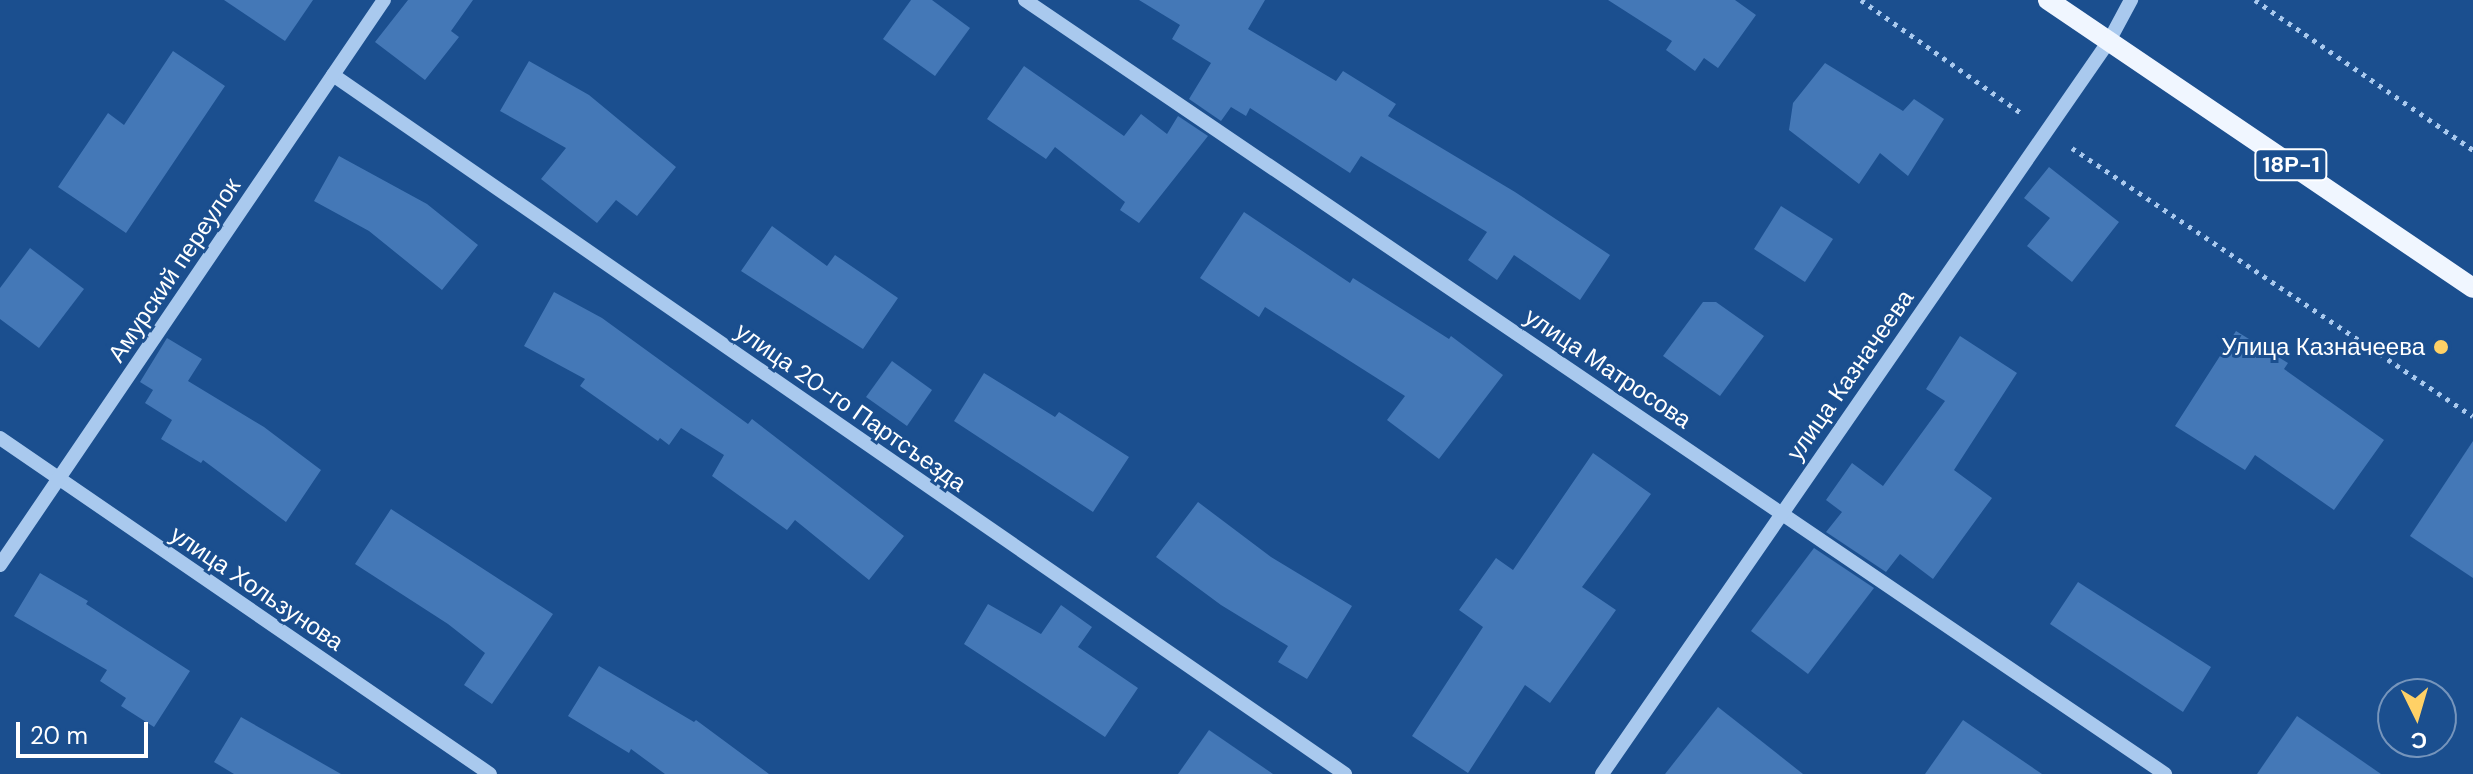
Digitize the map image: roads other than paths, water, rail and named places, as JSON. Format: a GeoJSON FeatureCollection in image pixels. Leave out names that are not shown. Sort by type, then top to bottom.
{"type":"FeatureCollection","features":[{"type":"Feature","properties":{"kind":"main road","name":"18Р-1"},"geometry":{"type":"LineString","coordinates":[[2048,0],[2473,288]]}},
{"type":"Feature","properties":{"kind":"street","name":"Амурский переулок"},"geometry":{"type":"LineString","coordinates":[[0,565],[384,0]]}},
{"type":"Feature","properties":{"kind":"street","name":"улица Матросова"},"geometry":{"type":"LineString","coordinates":[[1025,0],[1782,511],[2165,774]]}},
{"type":"Feature","properties":{"kind":"street","name":"улица Казначеева"},"geometry":{"type":"LineString","coordinates":[[1602,774],[2109,41],[2131,0]]}},
{"type":"Feature","properties":{"kind":"street","name":"улица 20-го Партсъезда"},"geometry":{"type":"LineString","coordinates":[[333,75],[1345,774]]}},
{"type":"Feature","properties":{"kind":"street","name":"улица Хользунова"},"geometry":{"type":"LineString","coordinates":[[0,438],[490,774]]}},
{"type":"Feature","properties":{"kind":"place","name":"Улица Казначеева"},"geometry":{"type":"Point","coordinates":[2441,347]}}]}
